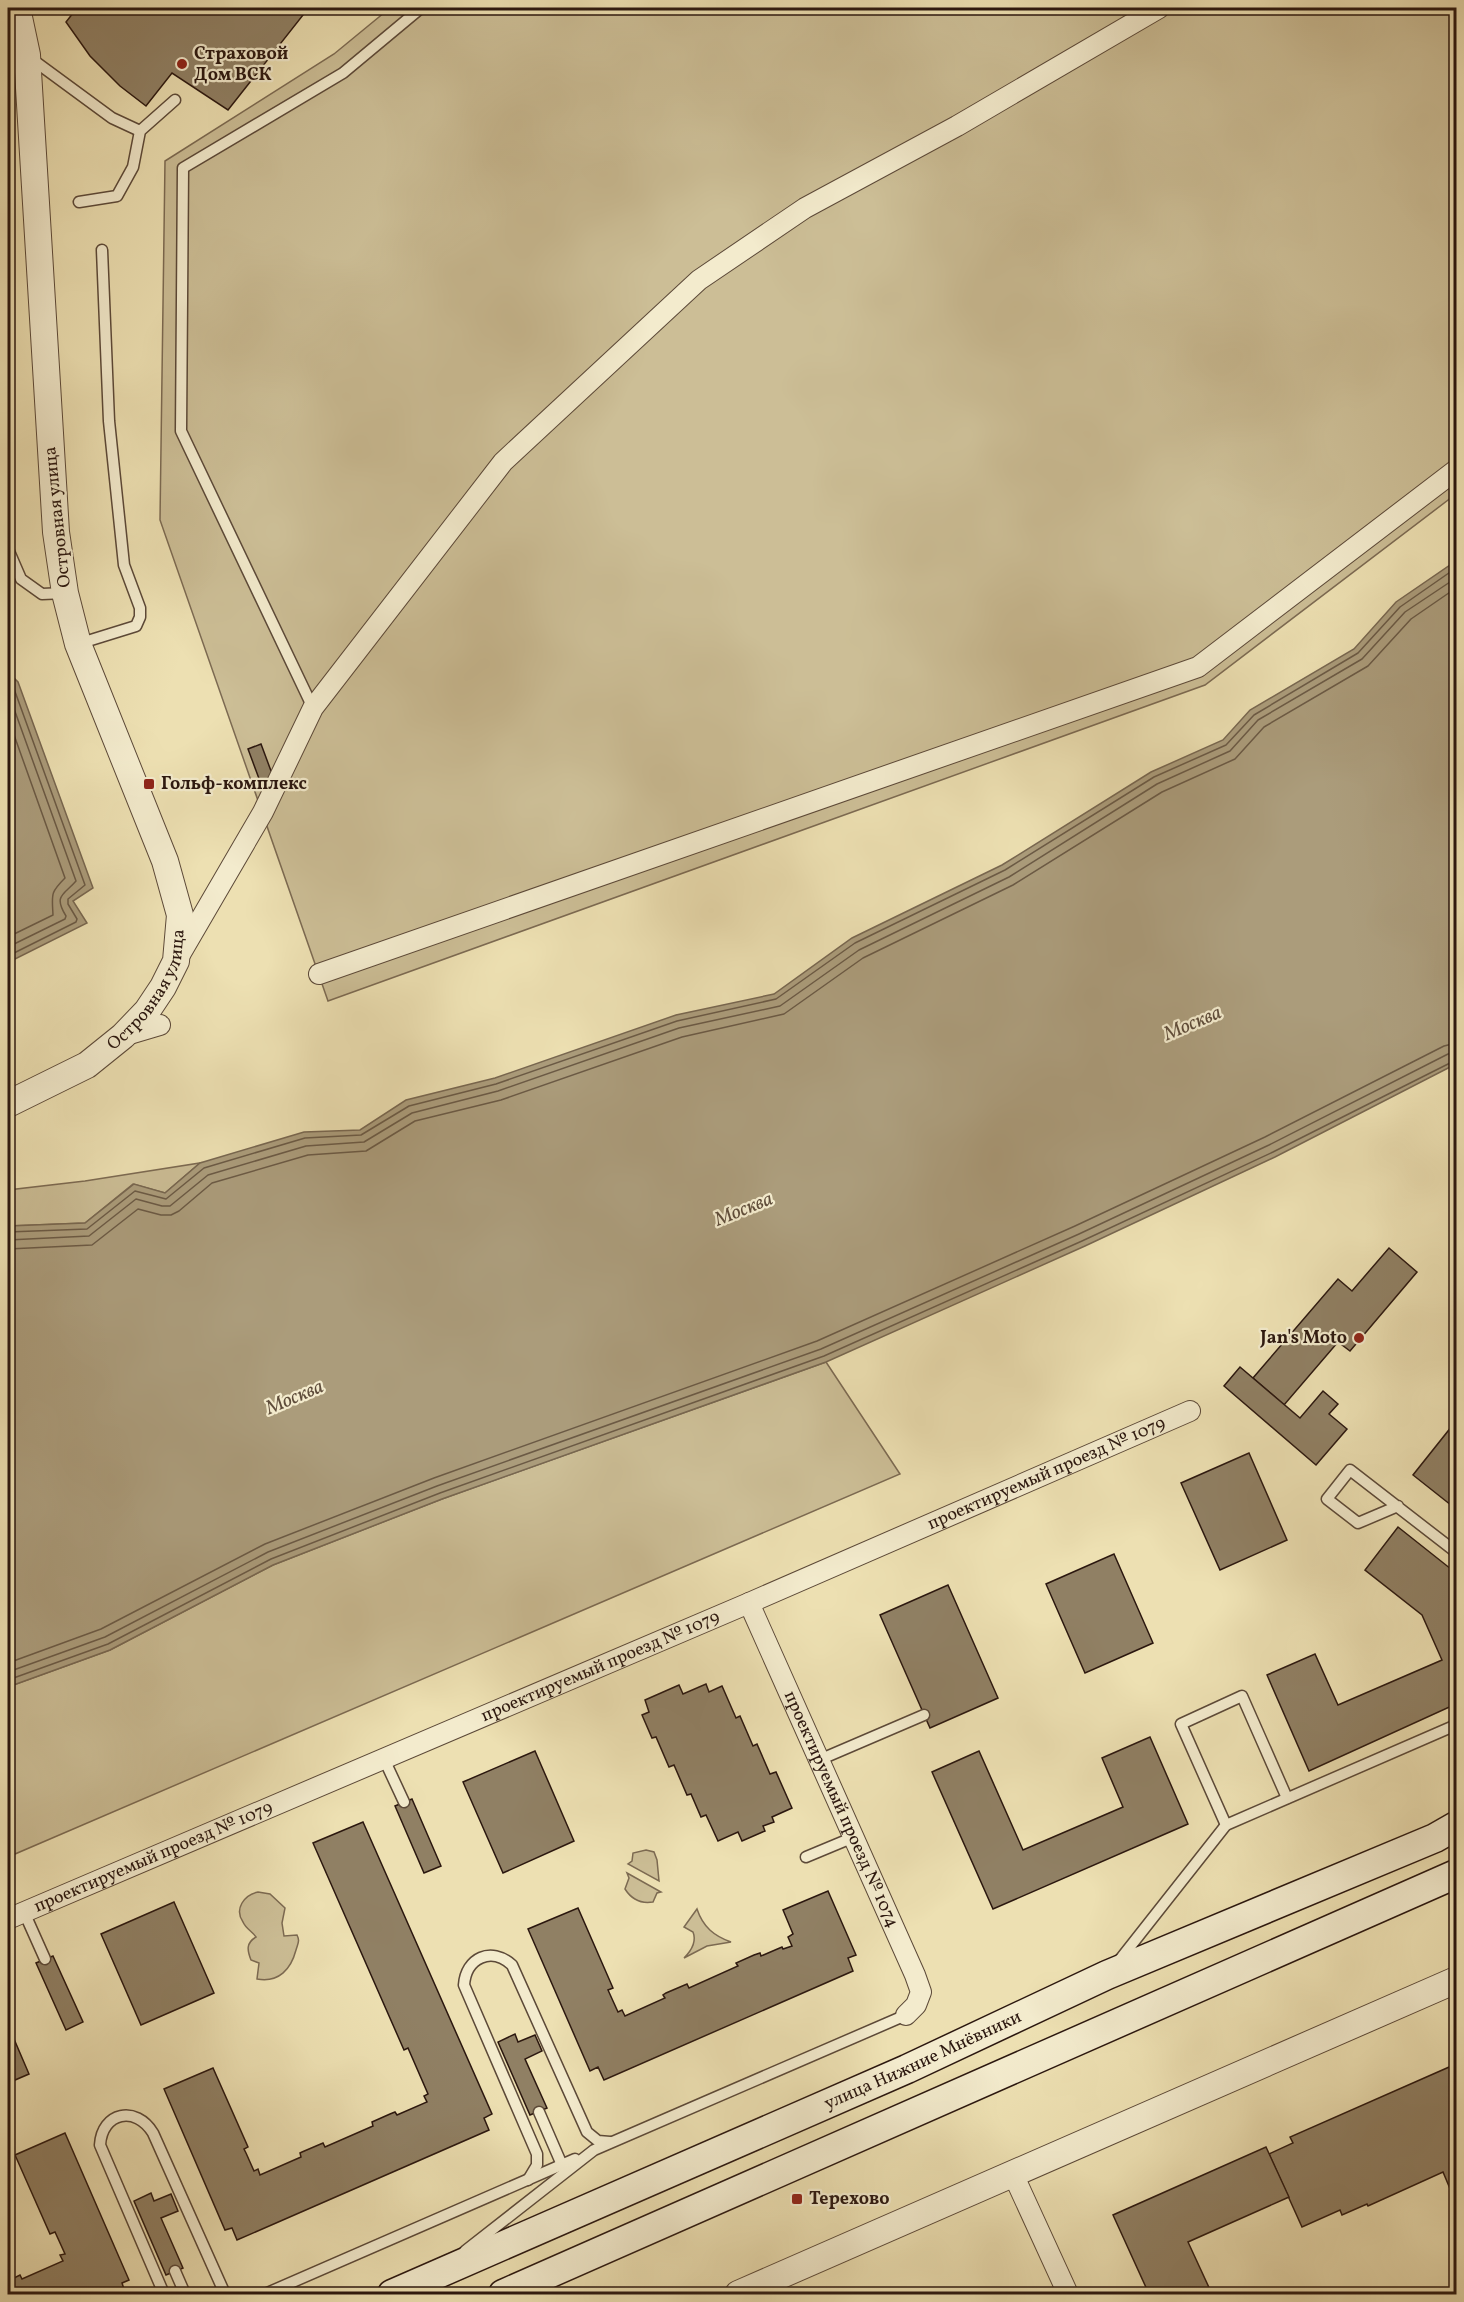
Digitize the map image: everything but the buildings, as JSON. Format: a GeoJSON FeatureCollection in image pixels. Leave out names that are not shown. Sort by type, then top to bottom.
{"type":"FeatureCollection","features":[{"type":"Feature","properties":{"kind":"main road","name":"улица Нижние Мнёвники"},"geometry":{"type":"LineString","coordinates":[[392,2295],[908,2069],[1107,1976],[1435,1838],[1456,1826]]}},
{"type":"Feature","properties":{"kind":"main road"},"geometry":{"type":"LineString","coordinates":[[503,2295],[1456,1874]]}},
{"type":"Feature","properties":{"kind":"street","name":"Островная улица"},"geometry":{"type":"LineString","coordinates":[[8,1104],[87,1065],[123,1036],[147,1011],[176,961],[180,915],[165,861],[78,644],[65,593],[56,532],[27,55],[17,8]]}},
{"type":"Feature","properties":{"kind":"street"},"geometry":{"type":"LineString","coordinates":[[176,961],[262,812],[313,708],[504,462],[699,280],[805,208],[957,126],[1159,8]]}},
{"type":"Feature","properties":{"kind":"street"},"geometry":{"type":"LineString","coordinates":[[319,974],[1198,667],[1456,470]]}},
{"type":"Feature","properties":{"kind":"street"},"geometry":{"type":"LineString","coordinates":[[123,1036],[160,1024]]}},
{"type":"Feature","properties":{"kind":"street","name":"проектируемый проезд № 1079"},"geometry":{"type":"LineString","coordinates":[[16,1916],[749,1603],[1190,1411]]}},
{"type":"Feature","properties":{"kind":"street","name":"проектируемый проезд № 1074"},"geometry":{"type":"LineString","coordinates":[[749,1603],[915,1975],[921,1992],[916,2005],[906,2015]]}},
{"type":"Feature","properties":{"kind":"street"},"geometry":{"type":"LineString","coordinates":[[738,2295],[1456,1980]]}},
{"type":"Feature","properties":{"kind":"street"},"geometry":{"type":"LineString","coordinates":[[1013,2174],[1068,2295]]}},
{"type":"Feature","properties":{"kind":"lane"},"geometry":{"type":"LineString","coordinates":[[313,708],[181,431],[183,168],[344,73],[421,8]]}},
{"type":"Feature","properties":{"kind":"lane"},"geometry":{"type":"LineString","coordinates":[[27,55],[112,118],[140,131]]}},
{"type":"Feature","properties":{"kind":"lane"},"geometry":{"type":"LineString","coordinates":[[79,202],[117,196],[133,167],[140,131],[175,100]]}},
{"type":"Feature","properties":{"kind":"lane"},"geometry":{"type":"LineString","coordinates":[[78,644],[136,626],[140,617],[140,608],[124,565],[109,421],[102,250]]}},
{"type":"Feature","properties":{"kind":"lane"},"geometry":{"type":"LineString","coordinates":[[8,549],[21,579],[42,594],[65,593]]}},
{"type":"Feature","properties":{"kind":"lane"},"geometry":{"type":"LineString","coordinates":[[1398,1506],[1358,1523],[1327,1499],[1350,1470],[1398,1506],[1456,1552]]}},
{"type":"Feature","properties":{"kind":"lane"},"geometry":{"type":"LineString","coordinates":[[1226,1825],[1181,1724],[1242,1696],[1287,1798]]}},
{"type":"Feature","properties":{"kind":"lane"},"geometry":{"type":"LineString","coordinates":[[819,1760],[924,1715]]}},
{"type":"Feature","properties":{"kind":"lane"},"geometry":{"type":"LineString","coordinates":[[1107,1976],[1226,1825],[1456,1725]]}},
{"type":"Feature","properties":{"kind":"lane"},"geometry":{"type":"LineString","coordinates":[[384,1759],[404,1802]]}},
{"type":"Feature","properties":{"kind":"lane"},"geometry":{"type":"LineString","coordinates":[[806,1857],[854,1837]]}},
{"type":"Feature","properties":{"kind":"lane"},"geometry":{"type":"LineString","coordinates":[[16,1916],[45,1959]]}},
{"type":"Feature","properties":{"kind":"lane"},"geometry":{"type":"LineString","coordinates":[[528,2180],[537,2165],[537,2154],[464,1986],[468,1968],[480,1957],[497,1956],[512,1965],[587,2132],[598,2141],[614,2142]]}},
{"type":"Feature","properties":{"kind":"lane"},"geometry":{"type":"LineString","coordinates":[[264,2295],[906,2015]]}},
{"type":"Feature","properties":{"kind":"lane"},"geometry":{"type":"LineString","coordinates":[[539,2112],[562,2165]]}},
{"type":"Feature","properties":{"kind":"lane"},"geometry":{"type":"LineString","coordinates":[[164,2295],[100,2145],[101,2137],[109,2122],[124,2115],[142,2119],[153,2133],[225,2295]]}},
{"type":"Feature","properties":{"kind":"lane"},"geometry":{"type":"LineString","coordinates":[[432,2277],[594,2150]]}},
{"type":"Feature","properties":{"kind":"lane"},"geometry":{"type":"LineString","coordinates":[[175,2271],[185,2295]]}},
{"type":"Feature","properties":{"kind":"shaded area"},"geometry":{"type":"Polygon","coordinates":[[[390,8],[1456,8],[1456,494],[1205,685],[328,1001],[160,520],[165,161],[334,54],[390,8]]]}},
{"type":"Feature","properties":{"kind":"shaded area"},"geometry":{"type":"Polygon","coordinates":[[[200,1163],[165,1193],[133,1184],[85,1223],[8,1226],[8,1190],[85,1181],[200,1163]]]}},
{"type":"Feature","properties":{"kind":"shaded area"},"geometry":{"type":"Polygon","coordinates":[[[826,1362],[900,1474],[8,1857],[8,1687],[110,1650],[273,1565],[442,1499],[826,1362]]]}},
{"type":"Feature","properties":{"kind":"shaded area"},"geometry":{"type":"Polygon","coordinates":[[[646,1850],[654,1852],[659,1881],[628,1864],[632,1861],[633,1853],[646,1850]]]}},
{"type":"Feature","properties":{"kind":"shaded area"},"geometry":{"type":"Polygon","coordinates":[[[627,1873],[661,1892],[657,1893],[653,1902],[637,1900],[631,1896],[625,1889],[629,1878],[627,1873]]]}},
{"type":"Feature","properties":{"kind":"shaded area"},"geometry":{"type":"Polygon","coordinates":[[[258,1892],[270,1894],[285,1908],[282,1923],[284,1936],[297,1935],[299,1941],[287,1969],[278,1977],[265,1980],[257,1979],[259,1963],[251,1960],[248,1950],[250,1942],[256,1937],[240,1917],[242,1903],[248,1896],[258,1892]]]}},
{"type":"Feature","properties":{"kind":"shaded area"},"geometry":{"type":"Polygon","coordinates":[[[697,1909],[702,1921],[710,1930],[731,1942],[707,1946],[684,1958],[691,1949],[694,1939],[693,1932],[684,1927],[697,1909]]]}},
{"type":"Feature","properties":{"kind":"water","name":"Москва"},"geometry":{"type":"Polygon","coordinates":[[[1456,561],[1456,1064],[1275,1157],[1085,1246],[826,1362],[442,1499],[273,1565],[110,1650],[8,1687],[8,1226],[85,1223],[134,1184],[165,1193],[200,1163],[304,1132],[360,1130],[406,1100],[495,1078],[676,1015],[774,994],[852,938],[1002,865],[1151,772],[1223,740],[1250,710],[1354,649],[1396,602],[1456,561]]]}},
{"type":"Feature","properties":{"kind":"water"},"geometry":{"type":"Polygon","coordinates":[[[8,672],[18,682],[93,888],[73,901],[87,923],[9,962],[8,672]]]}},
{"type":"Feature","properties":{"kind":"place","name":"Страховой Дом ВСК"},"geometry":{"type":"Point","coordinates":[182,64]}},
{"type":"Feature","properties":{"kind":"place","name":"Гольф-комплекс"},"geometry":{"type":"Point","coordinates":[149,784]}},
{"type":"Feature","properties":{"kind":"place","name":"Jan's Moto"},"geometry":{"type":"Point","coordinates":[1359,1338]}},
{"type":"Feature","properties":{"kind":"place","name":"Терехово"},"geometry":{"type":"Point","coordinates":[797,2199]}}]}
